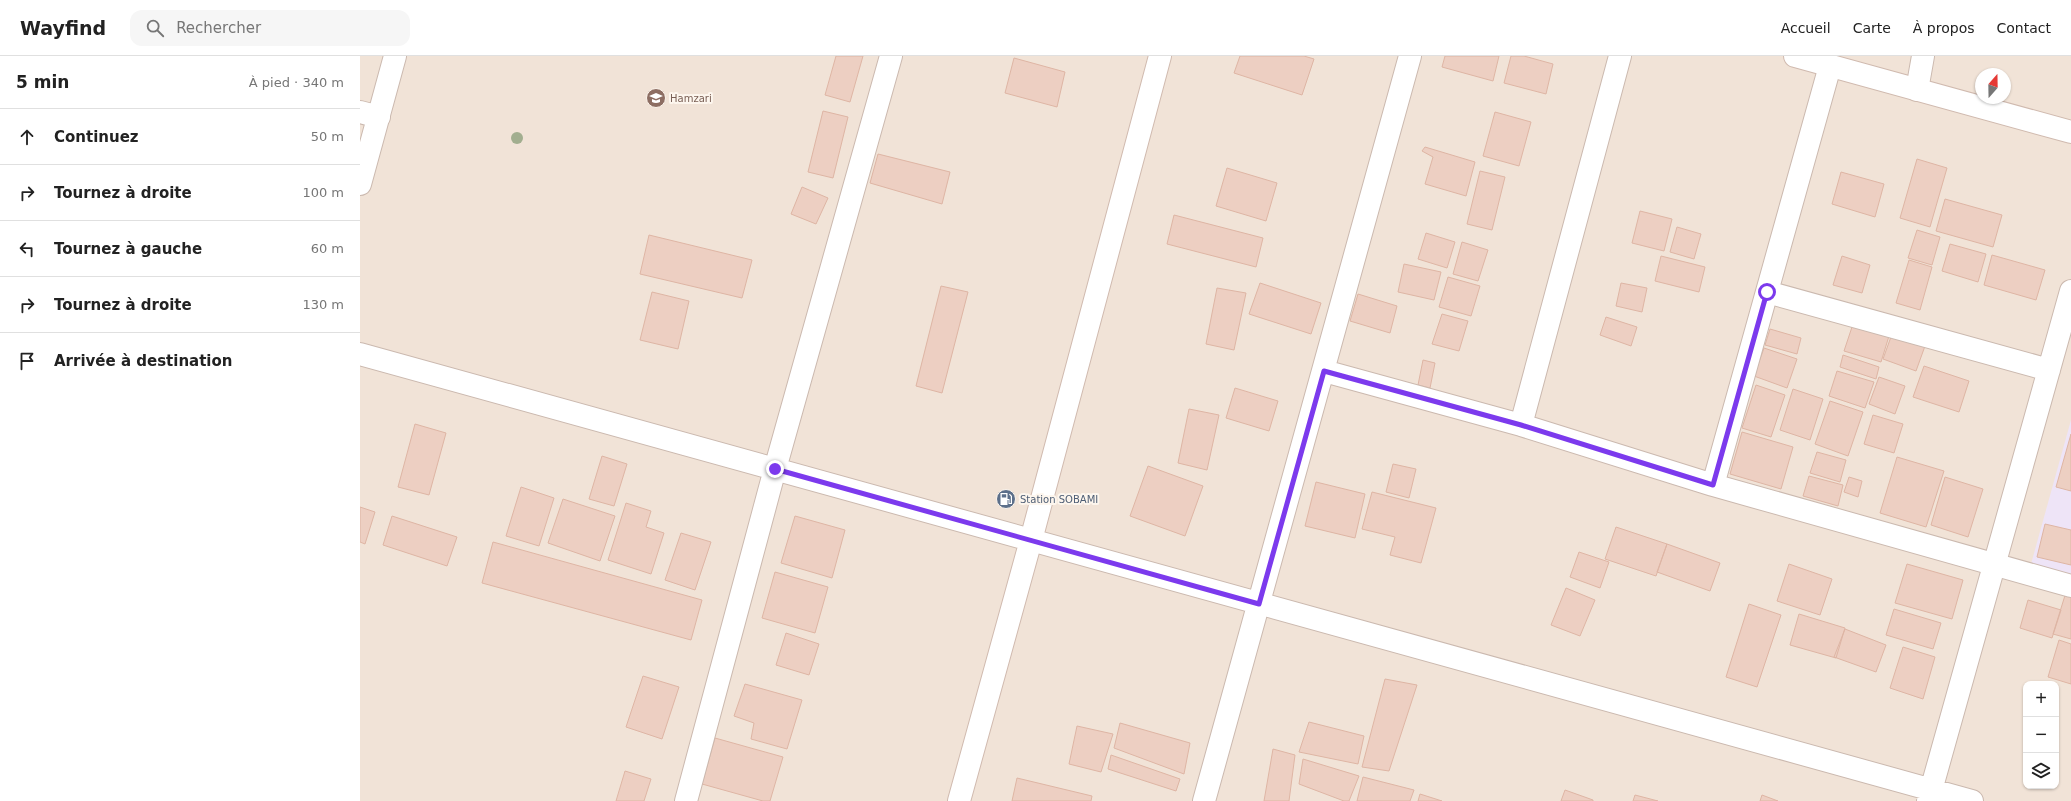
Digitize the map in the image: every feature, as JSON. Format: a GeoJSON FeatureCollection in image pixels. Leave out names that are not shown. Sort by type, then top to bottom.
{"type":"FeatureCollection","features":[{"type":"Feature","properties":{"kind":"street"},"geometry":{"type":"LineString","coordinates":[[360,184],[369,114],[395,56]]}},
{"type":"Feature","properties":{"kind":"street"},"geometry":{"type":"LineString","coordinates":[[686,801],[775,469],[891,56]]}},
{"type":"Feature","properties":{"kind":"street"},"geometry":{"type":"LineString","coordinates":[[959,801],[1031,540],[1160,56]]}},
{"type":"Feature","properties":{"kind":"street"},"geometry":{"type":"LineString","coordinates":[[1204,801],[1410,56]]}},
{"type":"Feature","properties":{"kind":"street"},"geometry":{"type":"LineString","coordinates":[[1521,425],[1620,56]]}},
{"type":"Feature","properties":{"kind":"street"},"geometry":{"type":"LineString","coordinates":[[1795,56],[2071,132]]}},
{"type":"Feature","properties":{"kind":"street"},"geometry":{"type":"LineString","coordinates":[[1917,90],[1923,56]]}},
{"type":"Feature","properties":{"kind":"street"},"geometry":{"type":"LineString","coordinates":[[1713,485],[1830,66]]}},
{"type":"Feature","properties":{"kind":"street"},"geometry":{"type":"LineString","coordinates":[[1930,795],[2071,291]]}},
{"type":"Feature","properties":{"kind":"street"},"geometry":{"type":"LineString","coordinates":[[1767,292],[2049,370]]}},
{"type":"Feature","properties":{"kind":"street"},"geometry":{"type":"LineString","coordinates":[[360,354],[1259,604],[1930,795],[1972,801]]}},
{"type":"Feature","properties":{"kind":"street"},"geometry":{"type":"LineString","coordinates":[[1324,371],[1521,425],[1713,485],[2071,586]]}},
{"type":"Feature","properties":{"kind":"shaded area"},"geometry":{"type":"Polygon","coordinates":[[[360,56],[2071,56],[2071,801],[360,801],[360,56]]]}},
{"type":"Feature","properties":{"kind":"shaded area"},"geometry":{"type":"Polygon","coordinates":[[[2071,420],[2071,575],[2031,564],[2071,420]]]}},
{"type":"Feature","properties":{"kind":"building"},"geometry":{"type":"Polygon","coordinates":[[[836,56],[863,56],[850,102],[825,95],[836,56]]]}},
{"type":"Feature","properties":{"kind":"building"},"geometry":{"type":"Polygon","coordinates":[[[1240,56],[1304,56],[1314,59],[1302,95],[1234,73],[1240,56]]]}},
{"type":"Feature","properties":{"kind":"building"},"geometry":{"type":"Polygon","coordinates":[[[1445,56],[1499,56],[1493,81],[1442,67],[1445,56]]]}},
{"type":"Feature","properties":{"kind":"building"},"geometry":{"type":"Polygon","coordinates":[[[1511,56],[1524,56],[1553,64],[1546,94],[1504,83],[1511,56]]]}},
{"type":"Feature","properties":{"kind":"building"},"geometry":{"type":"Polygon","coordinates":[[[1014,58],[1065,72],[1057,107],[1005,93],[1014,58]]]}},
{"type":"Feature","properties":{"kind":"building"},"geometry":{"type":"Polygon","coordinates":[[[823,111],[848,117],[833,178],[808,172],[823,111]]]}},
{"type":"Feature","properties":{"kind":"building"},"geometry":{"type":"Polygon","coordinates":[[[1495,112],[1531,122],[1519,166],[1483,156],[1495,112]]]}},
{"type":"Feature","properties":{"kind":"building"},"geometry":{"type":"Polygon","coordinates":[[[1425,147],[1475,162],[1466,196],[1425,184],[1433,157],[1422,151],[1425,147]]]}},
{"type":"Feature","properties":{"kind":"building"},"geometry":{"type":"Polygon","coordinates":[[[878,154],[950,172],[942,204],[870,183],[878,154]]]}},
{"type":"Feature","properties":{"kind":"building"},"geometry":{"type":"Polygon","coordinates":[[[1917,159],[1947,168],[1930,227],[1900,218],[1917,159]]]}},
{"type":"Feature","properties":{"kind":"building"},"geometry":{"type":"Polygon","coordinates":[[[1227,168],[1277,183],[1266,221],[1216,206],[1227,168]]]}},
{"type":"Feature","properties":{"kind":"building"},"geometry":{"type":"Polygon","coordinates":[[[1480,171],[1505,177],[1492,230],[1467,224],[1480,171]]]}},
{"type":"Feature","properties":{"kind":"building"},"geometry":{"type":"Polygon","coordinates":[[[1841,172],[1884,184],[1875,217],[1832,204],[1841,172]]]}},
{"type":"Feature","properties":{"kind":"building"},"geometry":{"type":"Polygon","coordinates":[[[802,187],[828,198],[816,224],[791,214],[802,187]]]}},
{"type":"Feature","properties":{"kind":"building"},"geometry":{"type":"Polygon","coordinates":[[[1945,199],[2002,215],[1993,247],[1936,231],[1945,199]]]}},
{"type":"Feature","properties":{"kind":"building"},"geometry":{"type":"Polygon","coordinates":[[[1640,211],[1672,219],[1664,251],[1632,243],[1640,211]]]}},
{"type":"Feature","properties":{"kind":"building"},"geometry":{"type":"Polygon","coordinates":[[[1174,215],[1263,238],[1256,267],[1167,244],[1174,215]]]}},
{"type":"Feature","properties":{"kind":"building"},"geometry":{"type":"Polygon","coordinates":[[[1677,227],[1701,234],[1694,259],[1670,252],[1677,227]]]}},
{"type":"Feature","properties":{"kind":"building"},"geometry":{"type":"Polygon","coordinates":[[[1917,230],[1940,237],[1932,265],[1908,258],[1917,230]]]}},
{"type":"Feature","properties":{"kind":"building"},"geometry":{"type":"Polygon","coordinates":[[[1426,233],[1455,242],[1447,268],[1418,259],[1426,233]]]}},
{"type":"Feature","properties":{"kind":"building"},"geometry":{"type":"Polygon","coordinates":[[[649,235],[752,260],[742,298],[640,274],[649,235]]]}},
{"type":"Feature","properties":{"kind":"building"},"geometry":{"type":"Polygon","coordinates":[[[1462,242],[1488,250],[1478,281],[1453,274],[1462,242]]]}},
{"type":"Feature","properties":{"kind":"building"},"geometry":{"type":"Polygon","coordinates":[[[1950,244],[1986,254],[1978,282],[1942,271],[1950,244]]]}},
{"type":"Feature","properties":{"kind":"building"},"geometry":{"type":"Polygon","coordinates":[[[1992,255],[2045,270],[2036,300],[1984,285],[1992,255]]]}},
{"type":"Feature","properties":{"kind":"building"},"geometry":{"type":"Polygon","coordinates":[[[1661,256],[1705,267],[1699,292],[1655,281],[1661,256]]]}},
{"type":"Feature","properties":{"kind":"building"},"geometry":{"type":"Polygon","coordinates":[[[1842,256],[1870,265],[1862,293],[1833,285],[1842,256]]]}},
{"type":"Feature","properties":{"kind":"building"},"geometry":{"type":"Polygon","coordinates":[[[1909,260],[1932,267],[1920,310],[1896,303],[1909,260]]]}},
{"type":"Feature","properties":{"kind":"building"},"geometry":{"type":"Polygon","coordinates":[[[1404,264],[1441,272],[1434,300],[1398,292],[1404,264]]]}},
{"type":"Feature","properties":{"kind":"building"},"geometry":{"type":"Polygon","coordinates":[[[1448,277],[1480,286],[1471,316],[1439,307],[1448,277]]]}},
{"type":"Feature","properties":{"kind":"building"},"geometry":{"type":"Polygon","coordinates":[[[1260,283],[1321,303],[1311,334],[1249,314],[1260,283]]]}},
{"type":"Feature","properties":{"kind":"building"},"geometry":{"type":"Polygon","coordinates":[[[1621,283],[1647,288],[1642,312],[1616,306],[1621,283]]]}},
{"type":"Feature","properties":{"kind":"building"},"geometry":{"type":"Polygon","coordinates":[[[941,286],[968,292],[942,393],[916,386],[941,286]]]}},
{"type":"Feature","properties":{"kind":"building"},"geometry":{"type":"Polygon","coordinates":[[[1217,288],[1246,293],[1234,350],[1206,344],[1217,288]]]}},
{"type":"Feature","properties":{"kind":"building"},"geometry":{"type":"Polygon","coordinates":[[[652,292],[689,301],[678,349],[640,340],[652,292]]]}},
{"type":"Feature","properties":{"kind":"building"},"geometry":{"type":"Polygon","coordinates":[[[1358,294],[1397,306],[1390,333],[1350,321],[1358,294]]]}},
{"type":"Feature","properties":{"kind":"building"},"geometry":{"type":"Polygon","coordinates":[[[1442,314],[1468,321],[1459,351],[1432,344],[1442,314]]]}},
{"type":"Feature","properties":{"kind":"building"},"geometry":{"type":"Polygon","coordinates":[[[1606,317],[1637,327],[1631,346],[1600,335],[1606,317]]]}},
{"type":"Feature","properties":{"kind":"building"},"geometry":{"type":"Polygon","coordinates":[[[1853,324],[1889,336],[1881,362],[1844,351],[1853,324]]]}},
{"type":"Feature","properties":{"kind":"building"},"geometry":{"type":"Polygon","coordinates":[[[1770,329],[1801,338],[1797,354],[1765,345],[1770,329]]]}},
{"type":"Feature","properties":{"kind":"building"},"geometry":{"type":"Polygon","coordinates":[[[1892,334],[1925,346],[1916,371],[1883,359],[1892,334]]]}},
{"type":"Feature","properties":{"kind":"building"},"geometry":{"type":"Polygon","coordinates":[[[1764,348],[1797,359],[1787,388],[1754,376],[1764,348]]]}},
{"type":"Feature","properties":{"kind":"building"},"geometry":{"type":"Polygon","coordinates":[[[1843,355],[1879,367],[1876,379],[1840,367],[1843,355]]]}},
{"type":"Feature","properties":{"kind":"building"},"geometry":{"type":"Polygon","coordinates":[[[1423,360],[1435,363],[1430,388],[1418,385],[1423,360]]]}},
{"type":"Feature","properties":{"kind":"building"},"geometry":{"type":"Polygon","coordinates":[[[1924,366],[1969,381],[1959,412],[1913,397],[1924,366]]]}},
{"type":"Feature","properties":{"kind":"building"},"geometry":{"type":"Polygon","coordinates":[[[1837,371],[1874,382],[1865,408],[1829,396],[1837,371]]]}},
{"type":"Feature","properties":{"kind":"building"},"geometry":{"type":"Polygon","coordinates":[[[1879,377],[1905,386],[1895,414],[1869,404],[1879,377]]]}},
{"type":"Feature","properties":{"kind":"building"},"geometry":{"type":"Polygon","coordinates":[[[1756,385],[1785,395],[1771,437],[1742,428],[1756,385]]]}},
{"type":"Feature","properties":{"kind":"building"},"geometry":{"type":"Polygon","coordinates":[[[1235,388],[1278,401],[1269,431],[1226,418],[1235,388]]]}},
{"type":"Feature","properties":{"kind":"building"},"geometry":{"type":"Polygon","coordinates":[[[1793,389],[1823,399],[1810,440],[1780,430],[1793,389]]]}},
{"type":"Feature","properties":{"kind":"building"},"geometry":{"type":"Polygon","coordinates":[[[1830,401],[1863,412],[1848,456],[1815,444],[1830,401]]]}},
{"type":"Feature","properties":{"kind":"building"},"geometry":{"type":"Polygon","coordinates":[[[1189,409],[1219,415],[1207,470],[1178,463],[1189,409]]]}},
{"type":"Feature","properties":{"kind":"building"},"geometry":{"type":"Polygon","coordinates":[[[1873,415],[1903,424],[1894,453],[1864,444],[1873,415]]]}},
{"type":"Feature","properties":{"kind":"building"},"geometry":{"type":"Polygon","coordinates":[[[415,424],[446,433],[429,495],[398,487],[415,424]]]}},
{"type":"Feature","properties":{"kind":"building"},"geometry":{"type":"Polygon","coordinates":[[[1742,432],[1793,447],[1781,489],[1730,474],[1742,432]]]}},
{"type":"Feature","properties":{"kind":"building"},"geometry":{"type":"Polygon","coordinates":[[[2071,434],[2071,491],[2056,487],[2071,434]]]}},
{"type":"Feature","properties":{"kind":"building"},"geometry":{"type":"Polygon","coordinates":[[[1817,452],[1846,460],[1840,482],[1810,473],[1817,452]]]}},
{"type":"Feature","properties":{"kind":"building"},"geometry":{"type":"Polygon","coordinates":[[[602,456],[627,464],[614,506],[589,499],[602,456]]]}},
{"type":"Feature","properties":{"kind":"building"},"geometry":{"type":"Polygon","coordinates":[[[1897,457],[1944,471],[1926,527],[1880,513],[1897,457]]]}},
{"type":"Feature","properties":{"kind":"building"},"geometry":{"type":"Polygon","coordinates":[[[1393,464],[1416,469],[1409,498],[1386,492],[1393,464]]]}},
{"type":"Feature","properties":{"kind":"building"},"geometry":{"type":"Polygon","coordinates":[[[1148,466],[1203,486],[1185,536],[1130,516],[1148,466]]]}},
{"type":"Feature","properties":{"kind":"building"},"geometry":{"type":"Polygon","coordinates":[[[1809,476],[1843,485],[1838,506],[1803,496],[1809,476]]]}},
{"type":"Feature","properties":{"kind":"building"},"geometry":{"type":"Polygon","coordinates":[[[1849,477],[1862,481],[1858,497],[1844,492],[1849,477]]]}},
{"type":"Feature","properties":{"kind":"building"},"geometry":{"type":"Polygon","coordinates":[[[1945,477],[1983,489],[1968,537],[1931,525],[1945,477]]]}},
{"type":"Feature","properties":{"kind":"building"},"geometry":{"type":"Polygon","coordinates":[[[1316,482],[1365,494],[1355,538],[1305,526],[1316,482]]]}},
{"type":"Feature","properties":{"kind":"building"},"geometry":{"type":"Polygon","coordinates":[[[521,487],[554,498],[539,546],[506,536],[521,487]]]}},
{"type":"Feature","properties":{"kind":"building"},"geometry":{"type":"Polygon","coordinates":[[[1372,492],[1436,508],[1421,563],[1390,555],[1395,537],[1362,529],[1372,492]]]}},
{"type":"Feature","properties":{"kind":"building"},"geometry":{"type":"Polygon","coordinates":[[[563,499],[615,516],[600,561],[548,543],[563,499]]]}},
{"type":"Feature","properties":{"kind":"building"},"geometry":{"type":"Polygon","coordinates":[[[626,503],[651,511],[646,527],[664,533],[651,574],[608,560],[626,503]]]}},
{"type":"Feature","properties":{"kind":"building"},"geometry":{"type":"Polygon","coordinates":[[[360,507],[375,512],[365,544],[360,542],[360,507]]]}},
{"type":"Feature","properties":{"kind":"building"},"geometry":{"type":"Polygon","coordinates":[[[392,516],[457,537],[447,566],[383,545],[392,516]]]}},
{"type":"Feature","properties":{"kind":"building"},"geometry":{"type":"Polygon","coordinates":[[[795,516],[845,530],[832,578],[781,563],[795,516]]]}},
{"type":"Feature","properties":{"kind":"building"},"geometry":{"type":"Polygon","coordinates":[[[2045,524],[2071,530],[2071,565],[2037,557],[2045,524]]]}},
{"type":"Feature","properties":{"kind":"building"},"geometry":{"type":"Polygon","coordinates":[[[1616,527],[1667,544],[1656,576],[1605,559],[1616,527]]]}},
{"type":"Feature","properties":{"kind":"building"},"geometry":{"type":"Polygon","coordinates":[[[681,533],[711,542],[695,590],[665,580],[681,533]]]}},
{"type":"Feature","properties":{"kind":"building"},"geometry":{"type":"Polygon","coordinates":[[[493,542],[702,600],[691,640],[482,583],[493,542]]]}},
{"type":"Feature","properties":{"kind":"building"},"geometry":{"type":"Polygon","coordinates":[[[1667,544],[1720,563],[1710,591],[1657,572],[1667,544]]]}},
{"type":"Feature","properties":{"kind":"building"},"geometry":{"type":"Polygon","coordinates":[[[1579,552],[1609,562],[1600,588],[1570,577],[1579,552]]]}},
{"type":"Feature","properties":{"kind":"building"},"geometry":{"type":"Polygon","coordinates":[[[1789,564],[1832,579],[1820,615],[1777,601],[1789,564]]]}},
{"type":"Feature","properties":{"kind":"building"},"geometry":{"type":"Polygon","coordinates":[[[1907,564],[1963,580],[1952,619],[1895,603],[1907,564]]]}},
{"type":"Feature","properties":{"kind":"building"},"geometry":{"type":"Polygon","coordinates":[[[775,572],[828,587],[815,633],[762,618],[775,572]]]}},
{"type":"Feature","properties":{"kind":"building"},"geometry":{"type":"Polygon","coordinates":[[[1566,588],[1595,600],[1580,636],[1551,625],[1566,588]]]}},
{"type":"Feature","properties":{"kind":"building"},"geometry":{"type":"Polygon","coordinates":[[[2067,589],[2071,590],[2071,639],[2053,634],[2067,589]]]}},
{"type":"Feature","properties":{"kind":"building"},"geometry":{"type":"Polygon","coordinates":[[[2028,600],[2061,610],[2052,638],[2020,628],[2028,600]]]}},
{"type":"Feature","properties":{"kind":"building"},"geometry":{"type":"Polygon","coordinates":[[[1749,604],[1781,615],[1757,687],[1726,677],[1749,604]]]}},
{"type":"Feature","properties":{"kind":"building"},"geometry":{"type":"Polygon","coordinates":[[[1894,609],[1941,623],[1933,649],[1886,635],[1894,609]]]}},
{"type":"Feature","properties":{"kind":"building"},"geometry":{"type":"Polygon","coordinates":[[[1799,614],[1845,628],[1836,658],[1790,645],[1799,614]]]}},
{"type":"Feature","properties":{"kind":"building"},"geometry":{"type":"Polygon","coordinates":[[[1845,629],[1886,645],[1876,672],[1834,657],[1845,629]]]}},
{"type":"Feature","properties":{"kind":"building"},"geometry":{"type":"Polygon","coordinates":[[[786,633],[819,644],[809,675],[776,665],[786,633]]]}},
{"type":"Feature","properties":{"kind":"building"},"geometry":{"type":"Polygon","coordinates":[[[2059,640],[2071,644],[2071,684],[2048,677],[2059,640]]]}},
{"type":"Feature","properties":{"kind":"building"},"geometry":{"type":"Polygon","coordinates":[[[1903,647],[1935,657],[1923,699],[1890,688],[1903,647]]]}},
{"type":"Feature","properties":{"kind":"building"},"geometry":{"type":"Polygon","coordinates":[[[643,676],[679,687],[662,739],[626,727],[643,676]]]}},
{"type":"Feature","properties":{"kind":"building"},"geometry":{"type":"Polygon","coordinates":[[[1385,679],[1417,685],[1389,771],[1362,767],[1385,679]]]}},
{"type":"Feature","properties":{"kind":"building"},"geometry":{"type":"Polygon","coordinates":[[[745,684],[802,700],[787,749],[751,739],[754,723],[734,716],[745,684]]]}},
{"type":"Feature","properties":{"kind":"building"},"geometry":{"type":"Polygon","coordinates":[[[1309,722],[1364,736],[1358,764],[1299,752],[1309,722]]]}},
{"type":"Feature","properties":{"kind":"building"},"geometry":{"type":"Polygon","coordinates":[[[1120,723],[1190,743],[1184,774],[1114,748],[1120,723]]]}},
{"type":"Feature","properties":{"kind":"building"},"geometry":{"type":"Polygon","coordinates":[[[1077,726],[1113,734],[1101,772],[1069,764],[1077,726]]]}},
{"type":"Feature","properties":{"kind":"building"},"geometry":{"type":"Polygon","coordinates":[[[715,738],[783,757],[770,801],[763,801],[702,784],[715,738]]]}},
{"type":"Feature","properties":{"kind":"building"},"geometry":{"type":"Polygon","coordinates":[[[1273,749],[1295,755],[1289,801],[1264,801],[1273,749]]]}},
{"type":"Feature","properties":{"kind":"building"},"geometry":{"type":"Polygon","coordinates":[[[1111,755],[1180,779],[1176,791],[1108,769],[1111,755]]]}},
{"type":"Feature","properties":{"kind":"building"},"geometry":{"type":"Polygon","coordinates":[[[1303,759],[1359,776],[1349,801],[1344,801],[1299,784],[1303,759]]]}},
{"type":"Feature","properties":{"kind":"building"},"geometry":{"type":"Polygon","coordinates":[[[625,771],[651,779],[644,801],[616,801],[625,771]]]}},
{"type":"Feature","properties":{"kind":"building"},"geometry":{"type":"Polygon","coordinates":[[[1363,777],[1414,790],[1410,801],[1357,801],[1363,777]]]}},
{"type":"Feature","properties":{"kind":"building"},"geometry":{"type":"Polygon","coordinates":[[[1017,778],[1092,796],[1091,801],[1012,801],[1017,778]]]}},
{"type":"Feature","properties":{"kind":"building"},"geometry":{"type":"Polygon","coordinates":[[[1565,790],[1593,800],[1593,801],[1561,801],[1565,790]]]}},
{"type":"Feature","properties":{"kind":"building"},"geometry":{"type":"Polygon","coordinates":[[[1420,794],[1442,801],[1418,801],[1420,794]]]}},
{"type":"Feature","properties":{"kind":"building"},"geometry":{"type":"Polygon","coordinates":[[[1635,795],[1658,801],[1633,801],[1635,795]]]}},
{"type":"Feature","properties":{"kind":"building"},"geometry":{"type":"Polygon","coordinates":[[[1762,795],[1778,801],[1760,801],[1762,795]]]}},
{"type":"Feature","properties":{"kind":"place","name":"Hamzari"},"geometry":{"type":"Point","coordinates":[656,98]}},
{"type":"Feature","properties":{"kind":"place","name":"Station SOBAMI"},"geometry":{"type":"Point","coordinates":[1006,499]}},
{"type":"Feature","properties":{"kind":"route"},"geometry":{"type":"LineString","coordinates":[[775,469],[1259,604],[1324,371],[1521,425],[1713,485],[1767,292]]}}]}
